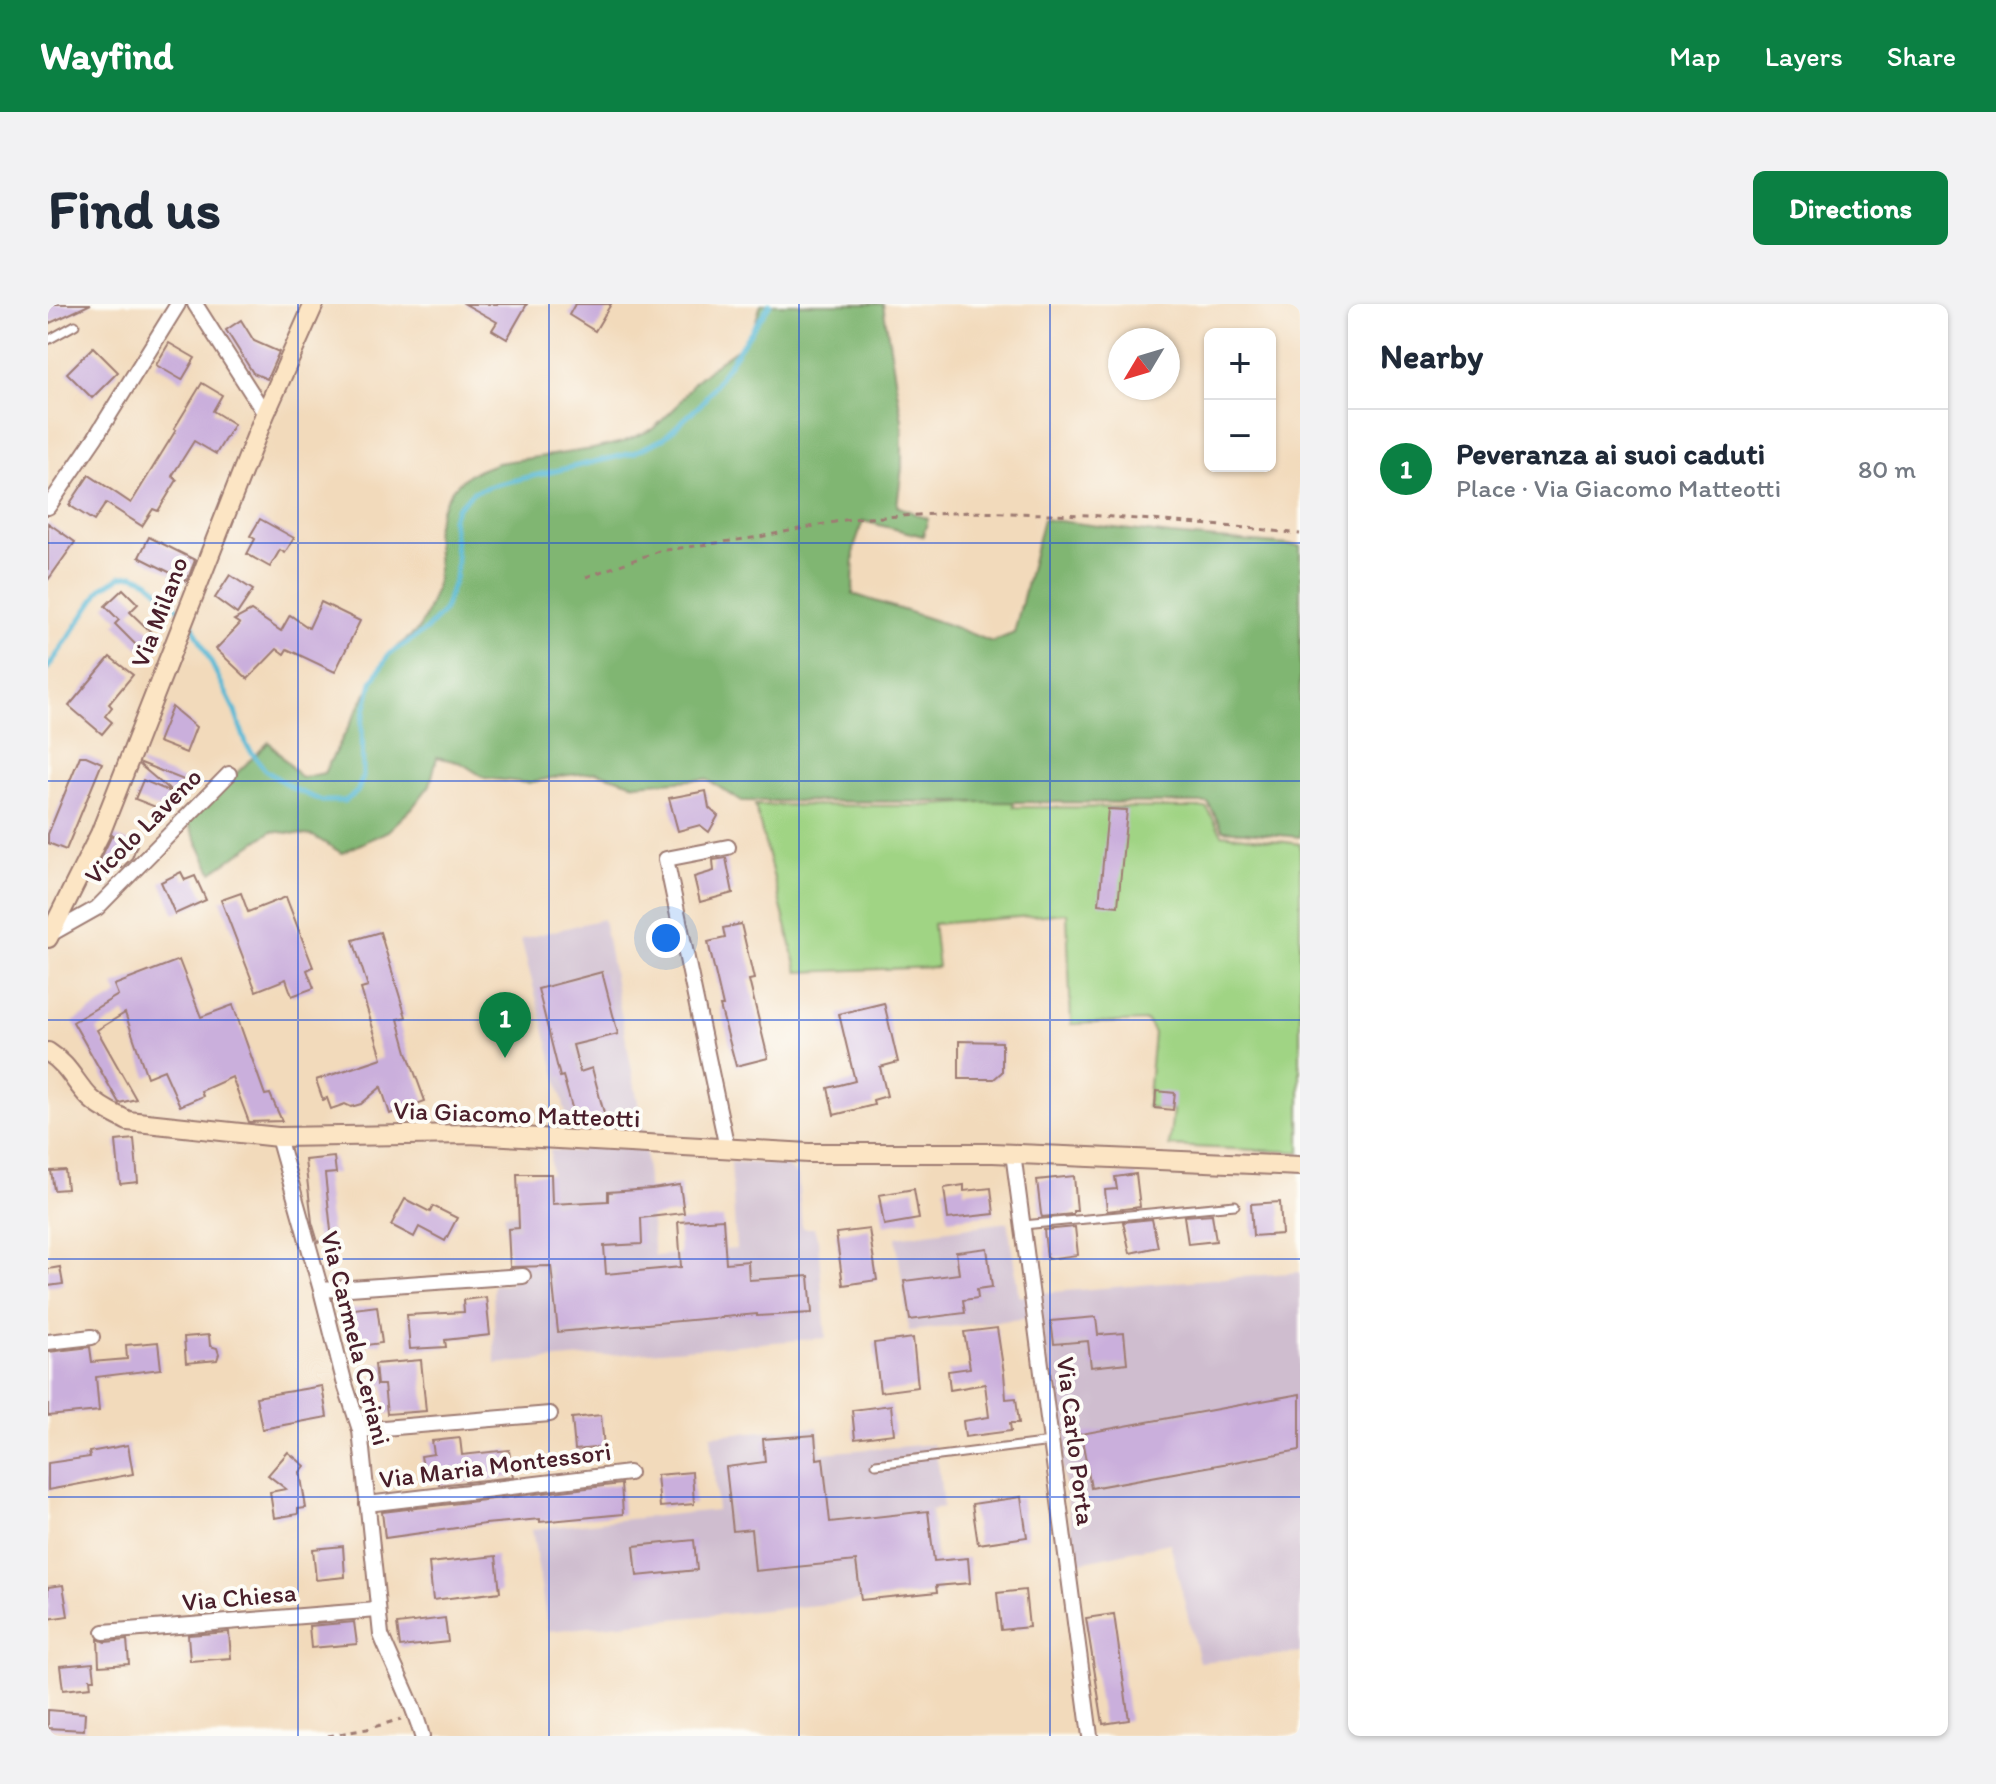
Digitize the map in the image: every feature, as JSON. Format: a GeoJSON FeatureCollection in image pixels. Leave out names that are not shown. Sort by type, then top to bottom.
{"type":"FeatureCollection","features":[{"type":"Feature","properties":{"kind":"street"},"geometry":{"type":"LineString","coordinates":[[48,507],[178,304]]}},
{"type":"Feature","properties":{"kind":"street"},"geometry":{"type":"LineString","coordinates":[[195,304],[265,414]]}},
{"type":"Feature","properties":{"kind":"street","name":"Via Milano"},"geometry":{"type":"LineString","coordinates":[[48,936],[100,834],[265,414],[314,304]]}},
{"type":"Feature","properties":{"kind":"street","name":"Vicolo Laveno"},"geometry":{"type":"LineString","coordinates":[[48,936],[97,908],[229,774]]}},
{"type":"Feature","properties":{"kind":"street"},"geometry":{"type":"LineString","coordinates":[[727,1148],[666,859],[728,847]]}},
{"type":"Feature","properties":{"kind":"street","name":"Via Giacomo Matteotti"},"geometry":{"type":"LineString","coordinates":[[48,1052],[61,1060],[89,1097],[128,1121],[278,1137],[469,1134],[809,1153],[1013,1153],[1300,1166]]}},
{"type":"Feature","properties":{"kind":"street","name":"Via Carmela Ceriani"},"geometry":{"type":"LineString","coordinates":[[278,1137],[360,1430],[381,1635],[407,1689],[422,1736]]}},
{"type":"Feature","properties":{"kind":"street","name":"Via Carlo Porta"},"geometry":{"type":"LineString","coordinates":[[1013,1153],[1090,1736]]}},
{"type":"Feature","properties":{"kind":"street"},"geometry":{"type":"LineString","coordinates":[[321,1290],[523,1276]]}},
{"type":"Feature","properties":{"kind":"street"},"geometry":{"type":"LineString","coordinates":[[48,1342],[92,1337]]}},
{"type":"Feature","properties":{"kind":"street"},"geometry":{"type":"LineString","coordinates":[[360,1430],[550,1414]]}},
{"type":"Feature","properties":{"kind":"street","name":"Via Maria Montessori"},"geometry":{"type":"LineString","coordinates":[[367,1504],[629,1473]]}},
{"type":"Feature","properties":{"kind":"street","name":"Via Chiesa"},"geometry":{"type":"LineString","coordinates":[[104,1632],[377,1610]]}},
{"type":"Feature","properties":{"kind":"lane"},"geometry":{"type":"LineString","coordinates":[[48,340],[75,325]]}},
{"type":"Feature","properties":{"kind":"lane"},"geometry":{"type":"LineString","coordinates":[[1023,1225],[1235,1205]]}},
{"type":"Feature","properties":{"kind":"lane"},"geometry":{"type":"LineString","coordinates":[[876,1464],[1051,1442]]}},
{"type":"Feature","properties":{"kind":"path"},"geometry":{"type":"LineString","coordinates":[[586,577],[659,551],[759,537],[850,519],[969,512],[1089,515],[1300,534]]}},
{"type":"Feature","properties":{"kind":"path"},"geometry":{"type":"LineString","coordinates":[[328,1736],[416,1715]]}},
{"type":"Feature","properties":{"kind":"shaded area"},"geometry":{"type":"Polygon","coordinates":[[[603,919],[644,1134],[654,1256],[736,1249],[731,1162],[786,1165],[798,1177],[802,1228],[814,1228],[818,1240],[826,1338],[495,1364],[493,1285],[511,1284],[504,1214],[552,1212],[550,1150],[580,1152],[569,1125],[521,939],[603,919]]]}},
{"type":"Feature","properties":{"kind":"shaded area"},"geometry":{"type":"Polygon","coordinates":[[[1008,1222],[1019,1297],[1300,1272],[1300,1653],[1199,1662],[1170,1543],[1076,1563],[1041,1317],[909,1331],[896,1237],[1008,1222]]]}},
{"type":"Feature","properties":{"kind":"shaded area"},"geometry":{"type":"Polygon","coordinates":[[[818,1427],[821,1453],[933,1444],[943,1508],[931,1510],[941,1593],[548,1631],[532,1529],[717,1510],[711,1435],[818,1427]]]}},
{"type":"Feature","properties":{"kind":"green space"},"geometry":{"type":"Polygon","coordinates":[[[761,304],[883,304],[902,420],[902,468],[897,506],[928,519],[923,536],[863,521],[854,548],[853,594],[992,642],[1014,633],[1043,519],[1171,535],[1300,546],[1300,837],[1223,830],[1208,803],[741,801],[706,779],[635,784],[597,772],[528,783],[485,778],[461,763],[437,757],[430,785],[388,831],[342,853],[313,836],[272,831],[212,872],[187,821],[269,742],[301,778],[324,773],[387,655],[418,630],[425,617],[436,588],[435,532],[441,509],[453,488],[469,474],[497,463],[593,449],[623,442],[653,429],[676,407],[694,382],[744,344],[753,330],[761,304]]]}},
{"type":"Feature","properties":{"kind":"green space"},"geometry":{"type":"Polygon","coordinates":[[[1013,800],[1014,807],[1207,808],[1222,834],[1300,844],[1300,1152],[1169,1146],[1173,1110],[1147,1107],[1154,1033],[1147,1021],[1071,1024],[1067,913],[933,924],[938,967],[798,972],[755,805],[920,806],[1013,800]]]}},
{"type":"Feature","properties":{"kind":"building"},"geometry":{"type":"Polygon","coordinates":[[[48,304],[91,304],[48,324],[48,304]]]}},
{"type":"Feature","properties":{"kind":"building"},"geometry":{"type":"Polygon","coordinates":[[[465,304],[527,304],[507,339],[492,330],[497,322],[465,304]]]}},
{"type":"Feature","properties":{"kind":"building"},"geometry":{"type":"Polygon","coordinates":[[[575,304],[611,304],[595,331],[569,315],[575,304]]]}},
{"type":"Feature","properties":{"kind":"building"},"geometry":{"type":"Polygon","coordinates":[[[241,320],[254,341],[279,352],[267,379],[253,373],[226,330],[241,320]]]}},
{"type":"Feature","properties":{"kind":"building"},"geometry":{"type":"Polygon","coordinates":[[[169,343],[195,358],[182,380],[156,365],[169,343]]]}},
{"type":"Feature","properties":{"kind":"building"},"geometry":{"type":"Polygon","coordinates":[[[93,347],[118,372],[92,398],[67,373],[93,347]]]}},
{"type":"Feature","properties":{"kind":"building"},"geometry":{"type":"Polygon","coordinates":[[[202,383],[222,395],[213,411],[234,424],[216,454],[194,441],[172,476],[177,480],[158,511],[153,509],[142,526],[106,503],[94,521],[69,505],[89,475],[131,503],[202,383]]]}},
{"type":"Feature","properties":{"kind":"building"},"geometry":{"type":"Polygon","coordinates":[[[260,519],[294,538],[285,553],[280,550],[270,567],[247,554],[255,539],[250,536],[260,519]]]}},
{"type":"Feature","properties":{"kind":"building"},"geometry":{"type":"Polygon","coordinates":[[[48,523],[75,542],[48,580],[48,523]]]}},
{"type":"Feature","properties":{"kind":"building"},"geometry":{"type":"Polygon","coordinates":[[[149,537],[195,560],[187,581],[139,557],[149,537]]]}},
{"type":"Feature","properties":{"kind":"building"},"geometry":{"type":"Polygon","coordinates":[[[230,575],[253,590],[237,614],[215,598],[230,575]]]}},
{"type":"Feature","properties":{"kind":"building"},"geometry":{"type":"Polygon","coordinates":[[[123,589],[138,604],[130,612],[153,634],[139,648],[115,624],[119,620],[105,606],[123,589]]]}},
{"type":"Feature","properties":{"kind":"building"},"geometry":{"type":"Polygon","coordinates":[[[321,602],[360,621],[335,672],[287,649],[284,654],[277,649],[248,679],[216,649],[240,624],[234,620],[251,611],[281,631],[290,615],[309,628],[321,602]]]}},
{"type":"Feature","properties":{"kind":"building"},"geometry":{"type":"Polygon","coordinates":[[[110,657],[133,675],[109,704],[112,707],[105,716],[112,722],[102,734],[69,706],[110,657]]]}},
{"type":"Feature","properties":{"kind":"building"},"geometry":{"type":"Polygon","coordinates":[[[172,707],[196,727],[186,753],[158,742],[172,707]]]}},
{"type":"Feature","properties":{"kind":"building"},"geometry":{"type":"Polygon","coordinates":[[[80,756],[102,763],[66,850],[48,843],[48,834],[80,756]]]}},
{"type":"Feature","properties":{"kind":"building"},"geometry":{"type":"Polygon","coordinates":[[[141,763],[184,780],[171,813],[135,799],[143,780],[173,793],[141,763]]]}},
{"type":"Feature","properties":{"kind":"building"},"geometry":{"type":"Polygon","coordinates":[[[706,791],[709,808],[718,816],[709,832],[700,825],[678,831],[669,798],[706,791]]]}},
{"type":"Feature","properties":{"kind":"building"},"geometry":{"type":"Polygon","coordinates":[[[1108,809],[1127,810],[1118,906],[1099,904],[1108,809]]]}},
{"type":"Feature","properties":{"kind":"building"},"geometry":{"type":"Polygon","coordinates":[[[112,835],[137,845],[132,858],[122,868],[100,860],[112,835]]]}},
{"type":"Feature","properties":{"kind":"building"},"geometry":{"type":"Polygon","coordinates":[[[726,858],[733,893],[700,902],[694,877],[714,871],[713,860],[726,858]]]}},
{"type":"Feature","properties":{"kind":"building"},"geometry":{"type":"Polygon","coordinates":[[[181,872],[185,880],[195,876],[206,900],[175,914],[161,882],[181,872]]]}},
{"type":"Feature","properties":{"kind":"building"},"geometry":{"type":"Polygon","coordinates":[[[241,893],[248,912],[286,897],[313,967],[307,970],[314,988],[292,996],[286,979],[256,991],[221,900],[241,893]]]}},
{"type":"Feature","properties":{"kind":"building"},"geometry":{"type":"Polygon","coordinates":[[[741,924],[754,979],[749,980],[768,1058],[736,1066],[708,942],[725,938],[723,928],[741,924]]]}},
{"type":"Feature","properties":{"kind":"building"},"geometry":{"type":"Polygon","coordinates":[[[380,932],[406,1017],[398,1019],[425,1101],[390,1114],[381,1087],[361,1104],[351,1107],[345,1104],[331,1109],[327,1098],[323,1100],[316,1080],[382,1058],[361,989],[368,987],[353,940],[380,932]]]}},
{"type":"Feature","properties":{"kind":"building"},"geometry":{"type":"Polygon","coordinates":[[[179,960],[201,1017],[233,1005],[265,1095],[270,1094],[282,1121],[249,1122],[232,1077],[201,1091],[203,1096],[180,1106],[164,1070],[147,1077],[125,1013],[97,1030],[136,1099],[119,1103],[73,1022],[118,995],[114,985],[179,960]]]}},
{"type":"Feature","properties":{"kind":"building"},"geometry":{"type":"Polygon","coordinates":[[[602,972],[618,1034],[573,1045],[580,1072],[592,1068],[605,1117],[577,1125],[563,1076],[560,1077],[538,989],[602,972]]]}},
{"type":"Feature","properties":{"kind":"building"},"geometry":{"type":"Polygon","coordinates":[[[884,1003],[898,1062],[880,1067],[887,1096],[873,1100],[874,1105],[834,1115],[828,1088],[855,1081],[839,1014],[884,1003]]]}},
{"type":"Feature","properties":{"kind":"building"},"geometry":{"type":"Polygon","coordinates":[[[959,1041],[1002,1042],[1002,1072],[994,1079],[959,1079],[959,1041]]]}},
{"type":"Feature","properties":{"kind":"building"},"geometry":{"type":"Polygon","coordinates":[[[1156,1091],[1175,1093],[1173,1110],[1155,1108],[1156,1091]]]}},
{"type":"Feature","properties":{"kind":"building"},"geometry":{"type":"Polygon","coordinates":[[[134,1139],[138,1182],[120,1184],[116,1141],[134,1139]]]}},
{"type":"Feature","properties":{"kind":"building"},"geometry":{"type":"Polygon","coordinates":[[[334,1157],[336,1173],[325,1174],[332,1240],[318,1242],[312,1222],[305,1160],[334,1157]]]}},
{"type":"Feature","properties":{"kind":"building"},"geometry":{"type":"Polygon","coordinates":[[[65,1170],[67,1189],[54,1190],[51,1171],[65,1170]]]}},
{"type":"Feature","properties":{"kind":"building"},"geometry":{"type":"Polygon","coordinates":[[[517,1174],[551,1174],[552,1204],[608,1201],[608,1192],[680,1185],[684,1213],[641,1218],[642,1244],[604,1246],[606,1274],[681,1267],[678,1222],[723,1219],[726,1263],[748,1261],[749,1280],[809,1276],[812,1313],[757,1314],[558,1332],[551,1266],[510,1267],[508,1229],[519,1228],[517,1174]]]}},
{"type":"Feature","properties":{"kind":"building"},"geometry":{"type":"Polygon","coordinates":[[[1136,1174],[1140,1207],[1107,1211],[1105,1190],[1117,1189],[1115,1177],[1136,1174]]]}},
{"type":"Feature","properties":{"kind":"building"},"geometry":{"type":"Polygon","coordinates":[[[1074,1176],[1077,1211],[1042,1217],[1037,1180],[1074,1176]]]}},
{"type":"Feature","properties":{"kind":"building"},"geometry":{"type":"Polygon","coordinates":[[[964,1185],[964,1191],[991,1188],[994,1214],[948,1219],[944,1188],[964,1185]]]}},
{"type":"Feature","properties":{"kind":"building"},"geometry":{"type":"Polygon","coordinates":[[[914,1189],[919,1219],[884,1225],[879,1195],[914,1189]]]}},
{"type":"Feature","properties":{"kind":"building"},"geometry":{"type":"Polygon","coordinates":[[[405,1199],[430,1212],[433,1206],[457,1218],[445,1241],[419,1227],[414,1237],[391,1225],[405,1199]]]}},
{"type":"Feature","properties":{"kind":"building"},"geometry":{"type":"Polygon","coordinates":[[[1280,1202],[1282,1234],[1253,1236],[1251,1204],[1280,1202]]]}},
{"type":"Feature","properties":{"kind":"building"},"geometry":{"type":"Polygon","coordinates":[[[1212,1214],[1216,1241],[1188,1244],[1184,1216],[1212,1214]]]}},
{"type":"Feature","properties":{"kind":"building"},"geometry":{"type":"Polygon","coordinates":[[[1152,1219],[1158,1247],[1130,1253],[1123,1222],[1152,1219]]]}},
{"type":"Feature","properties":{"kind":"building"},"geometry":{"type":"Polygon","coordinates":[[[1075,1227],[1078,1255],[1047,1259],[1044,1230],[1075,1227]]]}},
{"type":"Feature","properties":{"kind":"building"},"geometry":{"type":"Polygon","coordinates":[[[869,1229],[877,1280],[843,1285],[836,1233],[869,1229]]]}},
{"type":"Feature","properties":{"kind":"building"},"geometry":{"type":"Polygon","coordinates":[[[987,1248],[992,1287],[977,1289],[978,1298],[963,1300],[965,1313],[910,1320],[904,1281],[959,1274],[956,1252],[987,1248]]]}},
{"type":"Feature","properties":{"kind":"building"},"geometry":{"type":"Polygon","coordinates":[[[60,1267],[63,1284],[48,1286],[48,1269],[60,1267]]]}},
{"type":"Feature","properties":{"kind":"building"},"geometry":{"type":"Polygon","coordinates":[[[486,1297],[490,1335],[445,1340],[446,1347],[410,1349],[407,1315],[464,1312],[463,1300],[486,1297]]]}},
{"type":"Feature","properties":{"kind":"building"},"geometry":{"type":"Polygon","coordinates":[[[377,1306],[382,1343],[351,1347],[346,1310],[377,1306]]]}},
{"type":"Feature","properties":{"kind":"building"},"geometry":{"type":"Polygon","coordinates":[[[1096,1317],[1098,1335],[1124,1333],[1127,1363],[1091,1367],[1088,1341],[1054,1344],[1051,1321],[1096,1317]]]}},
{"type":"Feature","properties":{"kind":"building"},"geometry":{"type":"Polygon","coordinates":[[[997,1328],[1006,1399],[1016,1398],[1019,1423],[1010,1423],[1011,1431],[965,1437],[963,1421],[989,1417],[985,1384],[950,1390],[948,1371],[970,1368],[964,1332],[997,1328]]]}},
{"type":"Feature","properties":{"kind":"building"},"geometry":{"type":"Polygon","coordinates":[[[209,1335],[210,1346],[217,1348],[219,1354],[217,1360],[186,1363],[184,1337],[209,1335]]]}},
{"type":"Feature","properties":{"kind":"building"},"geometry":{"type":"Polygon","coordinates":[[[913,1338],[918,1387],[880,1392],[874,1343],[913,1338]]]}},
{"type":"Feature","properties":{"kind":"building"},"geometry":{"type":"Polygon","coordinates":[[[158,1342],[161,1369],[96,1377],[99,1411],[48,1416],[48,1352],[90,1347],[92,1362],[127,1359],[126,1345],[158,1342]]]}},
{"type":"Feature","properties":{"kind":"building"},"geometry":{"type":"Polygon","coordinates":[[[421,1360],[426,1411],[387,1414],[384,1385],[377,1385],[375,1364],[421,1360]]]}},
{"type":"Feature","properties":{"kind":"building"},"geometry":{"type":"Polygon","coordinates":[[[322,1386],[327,1417],[262,1429],[256,1397],[322,1386]]]}},
{"type":"Feature","properties":{"kind":"building"},"geometry":{"type":"Polygon","coordinates":[[[1300,1394],[1300,1450],[1091,1488],[1081,1434],[1300,1394]]]}},
{"type":"Feature","properties":{"kind":"building"},"geometry":{"type":"Polygon","coordinates":[[[891,1405],[894,1434],[855,1439],[852,1410],[891,1405]]]}},
{"type":"Feature","properties":{"kind":"building"},"geometry":{"type":"Polygon","coordinates":[[[601,1415],[604,1447],[575,1450],[572,1418],[601,1415]]]}},
{"type":"Feature","properties":{"kind":"building"},"geometry":{"type":"Polygon","coordinates":[[[815,1435],[817,1459],[823,1458],[830,1522],[928,1511],[934,1561],[968,1558],[970,1583],[936,1586],[937,1592],[861,1600],[856,1561],[755,1571],[751,1529],[733,1531],[726,1467],[765,1462],[763,1439],[815,1435]]]}},
{"type":"Feature","properties":{"kind":"building"},"geometry":{"type":"Polygon","coordinates":[[[460,1438],[462,1455],[509,1450],[513,1477],[439,1485],[437,1472],[424,1474],[421,1456],[434,1454],[432,1441],[460,1438]]]}},
{"type":"Feature","properties":{"kind":"building"},"geometry":{"type":"Polygon","coordinates":[[[128,1445],[133,1474],[48,1490],[48,1463],[90,1457],[89,1452],[128,1445]]]}},
{"type":"Feature","properties":{"kind":"building"},"geometry":{"type":"Polygon","coordinates":[[[288,1452],[305,1466],[300,1472],[306,1508],[298,1509],[298,1514],[274,1518],[270,1492],[286,1489],[268,1475],[288,1452]]]}},
{"type":"Feature","properties":{"kind":"building"},"geometry":{"type":"Polygon","coordinates":[[[692,1472],[694,1504],[660,1507],[657,1475],[692,1472]]]}},
{"type":"Feature","properties":{"kind":"building"},"geometry":{"type":"Polygon","coordinates":[[[621,1484],[623,1514],[485,1524],[385,1538],[382,1512],[621,1484]]]}},
{"type":"Feature","properties":{"kind":"building"},"geometry":{"type":"Polygon","coordinates":[[[1021,1497],[1027,1537],[978,1544],[972,1504],[1021,1497]]]}},
{"type":"Feature","properties":{"kind":"building"},"geometry":{"type":"Polygon","coordinates":[[[694,1540],[697,1570],[637,1576],[634,1546],[694,1540]]]}},
{"type":"Feature","properties":{"kind":"building"},"geometry":{"type":"Polygon","coordinates":[[[343,1546],[345,1577],[316,1580],[313,1549],[343,1546]]]}},
{"type":"Feature","properties":{"kind":"building"},"geometry":{"type":"Polygon","coordinates":[[[496,1556],[500,1592],[433,1600],[429,1563],[496,1556]]]}},
{"type":"Feature","properties":{"kind":"building"},"geometry":{"type":"Polygon","coordinates":[[[63,1585],[68,1616],[48,1619],[48,1587],[63,1585]]]}},
{"type":"Feature","properties":{"kind":"building"},"geometry":{"type":"Polygon","coordinates":[[[1025,1590],[1029,1627],[1001,1630],[997,1593],[1025,1590]]]}},
{"type":"Feature","properties":{"kind":"building"},"geometry":{"type":"Polygon","coordinates":[[[1114,1614],[1129,1720],[1103,1724],[1086,1618],[1114,1614]]]}},
{"type":"Feature","properties":{"kind":"building"},"geometry":{"type":"Polygon","coordinates":[[[445,1618],[448,1642],[400,1647],[397,1624],[445,1618]]]}},
{"type":"Feature","properties":{"kind":"building"},"geometry":{"type":"Polygon","coordinates":[[[354,1622],[357,1644],[311,1648],[309,1626],[354,1622]]]}},
{"type":"Feature","properties":{"kind":"building"},"geometry":{"type":"Polygon","coordinates":[[[229,1632],[231,1658],[190,1661],[188,1635],[229,1632]]]}},
{"type":"Feature","properties":{"kind":"building"},"geometry":{"type":"Polygon","coordinates":[[[98,1639],[105,1642],[127,1640],[129,1664],[99,1666],[98,1639]]]}},
{"type":"Feature","properties":{"kind":"building"},"geometry":{"type":"Polygon","coordinates":[[[93,1663],[95,1679],[90,1679],[91,1687],[63,1690],[60,1666],[93,1663]]]}},
{"type":"Feature","properties":{"kind":"building"},"geometry":{"type":"Polygon","coordinates":[[[48,1710],[85,1713],[84,1730],[48,1728],[48,1710]]]}},
{"type":"Feature","properties":{"kind":"waterway"},"geometry":{"type":"LineString","coordinates":[[190,620],[234,709],[247,746],[265,770],[294,789],[322,801],[345,801],[357,792],[363,777],[362,723],[372,682],[389,654],[425,631],[443,612],[455,579],[457,562],[452,518],[457,508],[473,492],[633,453],[663,439],[702,403],[770,304]]}},
{"type":"Feature","properties":{"kind":"waterway"},"geometry":{"type":"LineString","coordinates":[[48,668],[102,588],[122,576],[134,575],[148,581],[183,613]]}},
{"type":"Feature","properties":{"kind":"place","name":"Peveranza ai suoi caduti"},"geometry":{"type":"Point","coordinates":[505,1058]}}]}
